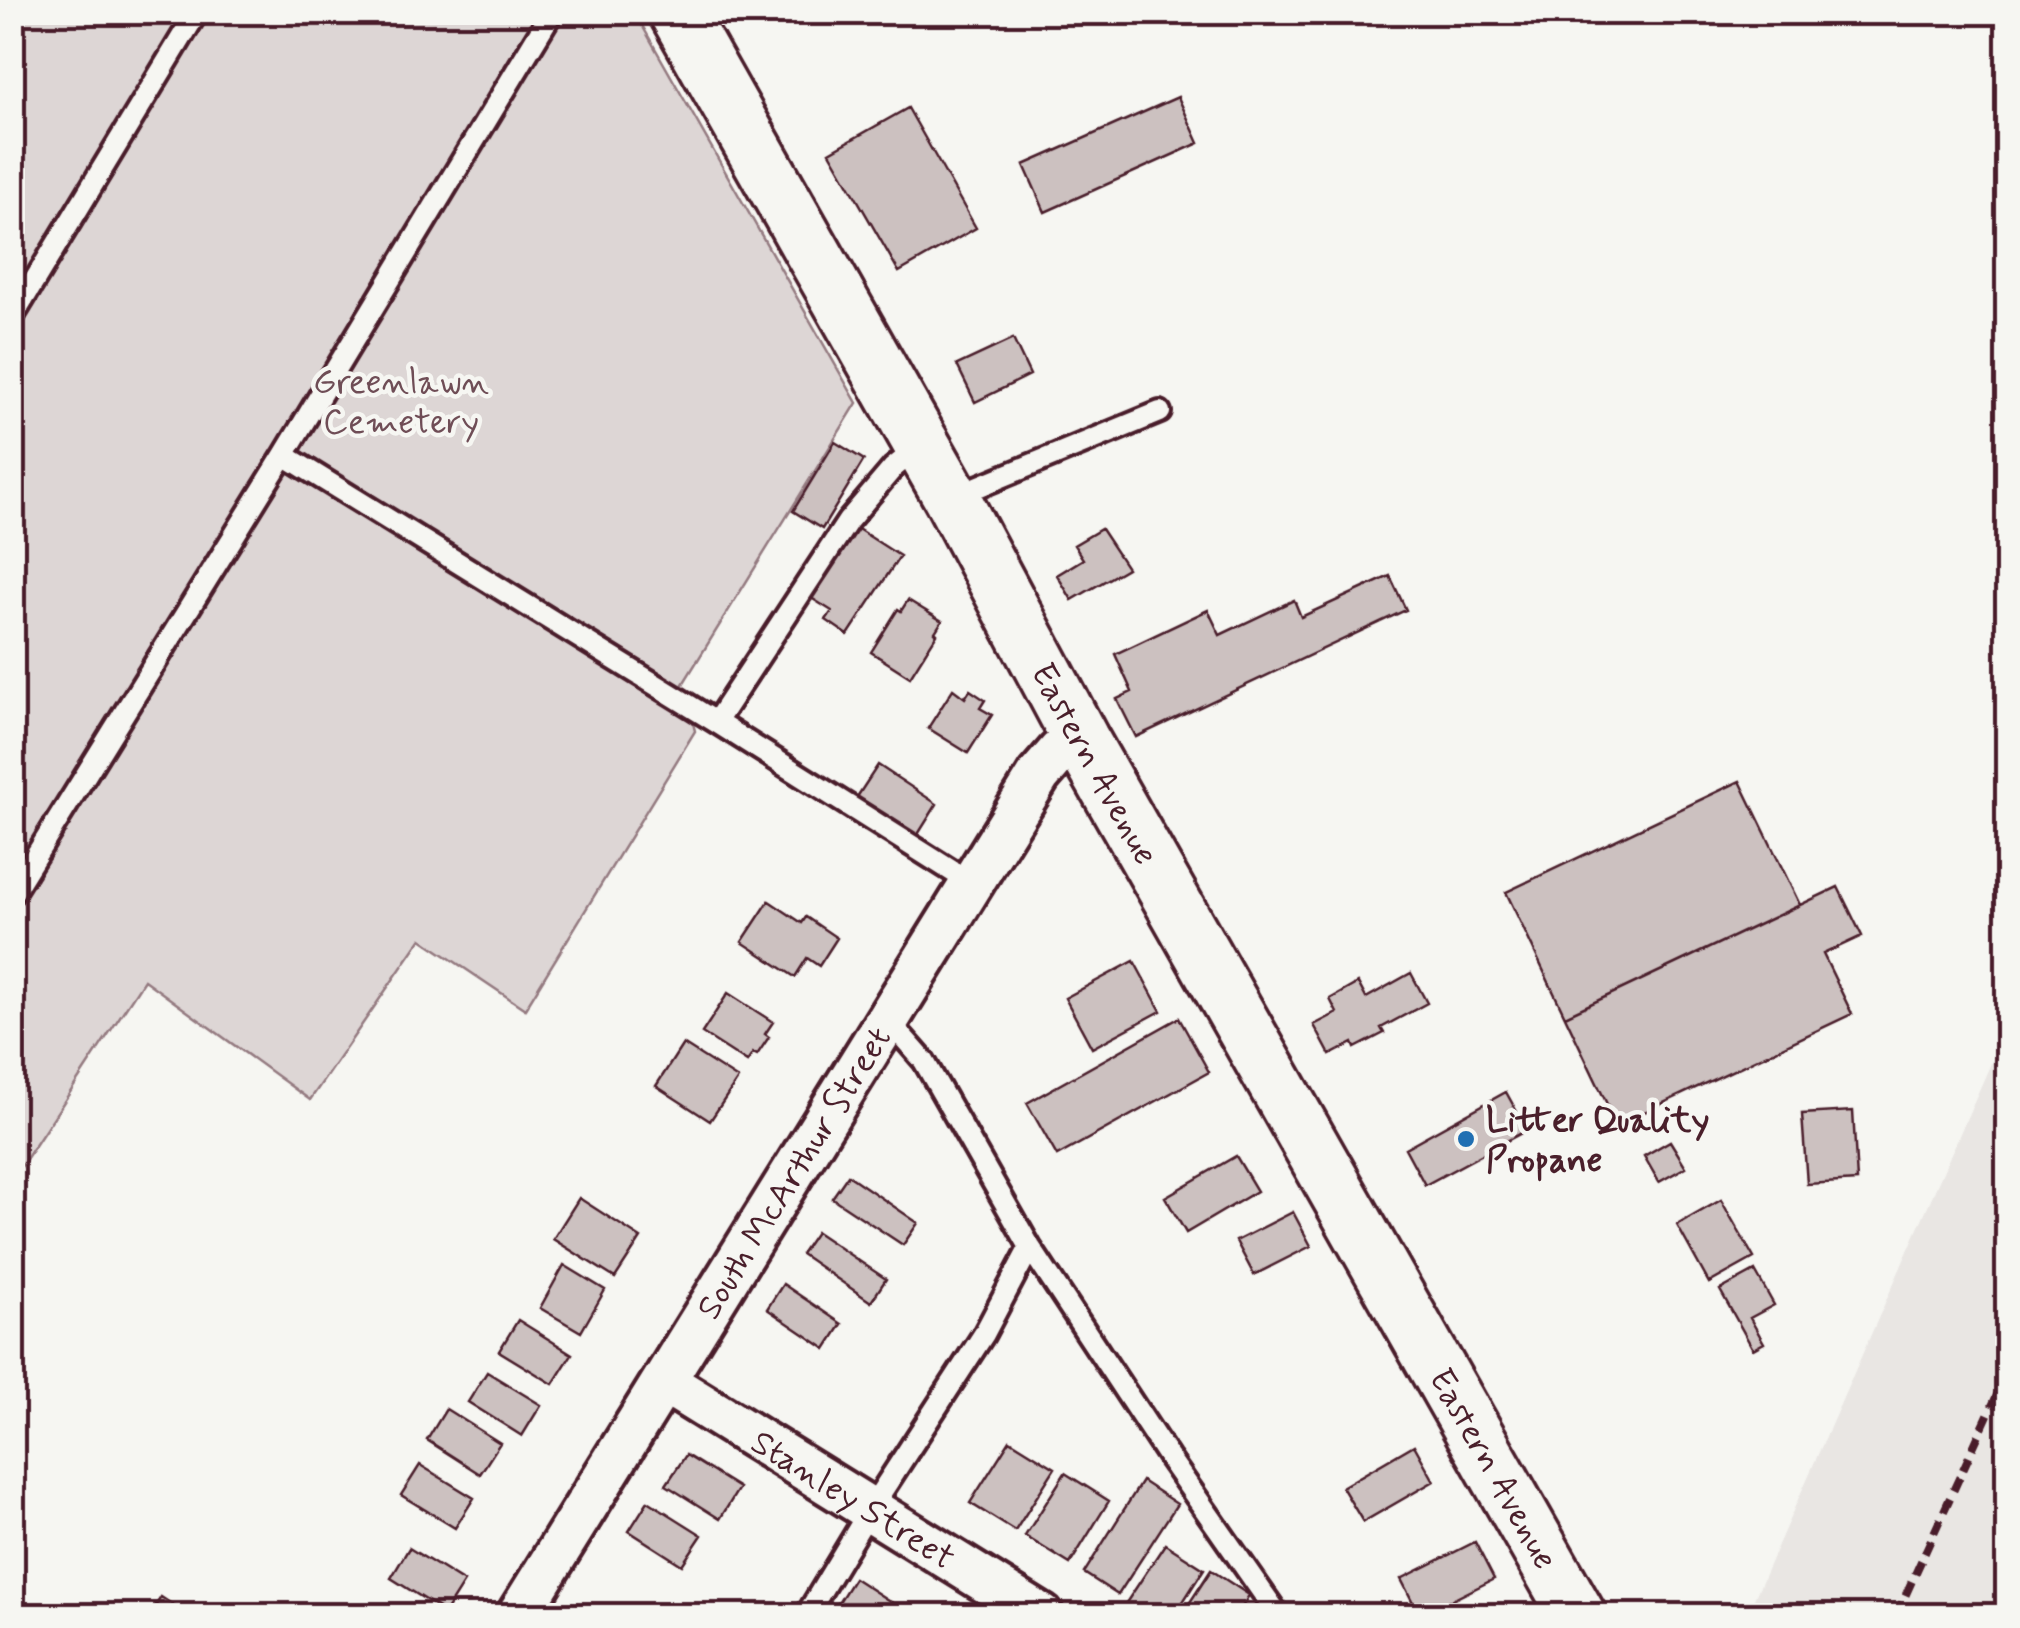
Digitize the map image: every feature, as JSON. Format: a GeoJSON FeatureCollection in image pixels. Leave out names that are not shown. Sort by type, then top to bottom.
{"type":"FeatureCollection","features":[{"type":"Feature","properties":{"kind":"main road","name":"Eastern Avenue"},"geometry":{"type":"LineString","coordinates":[[678,12],[952,498],[1081,740],[1578,1616]]}},
{"type":"Feature","properties":{"kind":"street","name":"South McArthur Street"},"geometry":{"type":"LineString","coordinates":[[518,1616],[1040,775],[1059,752],[1081,740]]}},
{"type":"Feature","properties":{"kind":"street","name":"Stanley Street"},"geometry":{"type":"LineString","coordinates":[[665,1382],[1042,1616]]}},
{"type":"Feature","properties":{"kind":"lane"},"geometry":{"type":"LineString","coordinates":[[12,318],[198,12]]}},
{"type":"Feature","properties":{"kind":"lane"},"geometry":{"type":"LineString","coordinates":[[12,894],[552,12]]}},
{"type":"Feature","properties":{"kind":"lane"},"geometry":{"type":"LineString","coordinates":[[952,498],[1160,412]]}},
{"type":"Feature","properties":{"kind":"lane"},"geometry":{"type":"LineString","coordinates":[[716,722],[848,521],[893,468],[922,445]]}},
{"type":"Feature","properties":{"kind":"lane"},"geometry":{"type":"LineString","coordinates":[[284,455],[971,883]]}},
{"type":"Feature","properties":{"kind":"lane"},"geometry":{"type":"LineString","coordinates":[[886,1024],[924,1061],[1030,1246],[1169,1458],[1279,1616]]}},
{"type":"Feature","properties":{"kind":"lane"},"geometry":{"type":"LineString","coordinates":[[806,1616],[984,1334],[1030,1246]]}},
{"type":"Feature","properties":{"kind":"shaded area"},"geometry":{"type":"Polygon","coordinates":[[[2007,1027],[2007,1615],[1747,1615],[2007,1027]]]}},
{"type":"Feature","properties":{"kind":"green space","name":"Greenlawn Cemetery"},"geometry":{"type":"Polygon","coordinates":[[[13,13],[635,13],[857,403],[683,684],[695,731],[525,1009],[421,939],[310,1100],[144,980],[13,1179],[13,13]]]}},
{"type":"Feature","properties":{"kind":"building"},"geometry":{"type":"Polygon","coordinates":[[[1178,97],[1199,143],[1045,212],[1024,165],[1178,97]]]}},
{"type":"Feature","properties":{"kind":"building"},"geometry":{"type":"Polygon","coordinates":[[[908,108],[976,228],[899,272],[830,152],[908,108]]]}},
{"type":"Feature","properties":{"kind":"building"},"geometry":{"type":"Polygon","coordinates":[[[1013,339],[1030,375],[975,402],[957,365],[1013,339]]]}},
{"type":"Feature","properties":{"kind":"building"},"geometry":{"type":"Polygon","coordinates":[[[835,442],[864,460],[822,529],[793,511],[835,442]]]}},
{"type":"Feature","properties":{"kind":"building"},"geometry":{"type":"Polygon","coordinates":[[[850,524],[900,556],[848,635],[826,620],[832,611],[805,594],[850,524]]]}},
{"type":"Feature","properties":{"kind":"building"},"geometry":{"type":"Polygon","coordinates":[[[1101,529],[1127,568],[1072,600],[1057,575],[1083,559],[1074,545],[1101,529]]]}},
{"type":"Feature","properties":{"kind":"building"},"geometry":{"type":"Polygon","coordinates":[[[1390,576],[1406,610],[1136,737],[1117,699],[1132,692],[1115,654],[1208,610],[1220,635],[1294,600],[1301,617],[1390,576]]]}},
{"type":"Feature","properties":{"kind":"building"},"geometry":{"type":"Polygon","coordinates":[[[908,600],[942,621],[910,677],[871,652],[908,600]]]}},
{"type":"Feature","properties":{"kind":"building"},"geometry":{"type":"Polygon","coordinates":[[[953,689],[965,698],[970,690],[985,700],[980,708],[992,715],[968,753],[928,728],[953,689]]]}},
{"type":"Feature","properties":{"kind":"building"},"geometry":{"type":"Polygon","coordinates":[[[878,765],[937,804],[917,836],[857,797],[878,765]]]}},
{"type":"Feature","properties":{"kind":"building"},"geometry":{"type":"Polygon","coordinates":[[[1740,781],[1800,905],[1565,1016],[1506,892],[1740,781]]]}},
{"type":"Feature","properties":{"kind":"building"},"geometry":{"type":"Polygon","coordinates":[[[1838,887],[1862,936],[1823,954],[1852,1014],[1617,1125],[1565,1016],[1838,887]]]}},
{"type":"Feature","properties":{"kind":"building"},"geometry":{"type":"Polygon","coordinates":[[[769,901],[802,923],[806,917],[837,938],[819,966],[807,958],[795,977],[742,942],[769,901]]]}},
{"type":"Feature","properties":{"kind":"building"},"geometry":{"type":"Polygon","coordinates":[[[1134,961],[1161,1011],[1092,1048],[1065,998],[1134,961]]]}},
{"type":"Feature","properties":{"kind":"building"},"geometry":{"type":"Polygon","coordinates":[[[1411,973],[1427,1003],[1381,1028],[1384,1033],[1330,1055],[1314,1025],[1337,1013],[1330,999],[1358,983],[1366,998],[1411,973]]]}},
{"type":"Feature","properties":{"kind":"building"},"geometry":{"type":"Polygon","coordinates":[[[728,993],[773,1022],[765,1034],[769,1037],[747,1062],[702,1033],[728,993]]]}},
{"type":"Feature","properties":{"kind":"building"},"geometry":{"type":"Polygon","coordinates":[[[1179,1018],[1209,1072],[1057,1156],[1027,1103],[1179,1018]]]}},
{"type":"Feature","properties":{"kind":"building"},"geometry":{"type":"Polygon","coordinates":[[[683,1044],[738,1079],[710,1121],[656,1086],[683,1044]]]}},
{"type":"Feature","properties":{"kind":"building","name":"Litter Quality Propane"},"geometry":{"type":"Polygon","coordinates":[[[1506,1092],[1527,1130],[1425,1185],[1405,1148],[1506,1092]]]}},
{"type":"Feature","properties":{"kind":"building"},"geometry":{"type":"Polygon","coordinates":[[[1853,1111],[1857,1181],[1807,1184],[1802,1114],[1853,1111]]]}},
{"type":"Feature","properties":{"kind":"building"},"geometry":{"type":"Polygon","coordinates":[[[1670,1141],[1686,1167],[1659,1182],[1644,1156],[1670,1141]]]}},
{"type":"Feature","properties":{"kind":"building"},"geometry":{"type":"Polygon","coordinates":[[[1236,1156],[1257,1191],[1186,1233],[1165,1197],[1236,1156]]]}},
{"type":"Feature","properties":{"kind":"building"},"geometry":{"type":"Polygon","coordinates":[[[848,1175],[918,1223],[903,1245],[832,1198],[848,1175]]]}},
{"type":"Feature","properties":{"kind":"building"},"geometry":{"type":"Polygon","coordinates":[[[579,1198],[641,1238],[615,1278],[553,1239],[579,1198]]]}},
{"type":"Feature","properties":{"kind":"building"},"geometry":{"type":"Polygon","coordinates":[[[1721,1200],[1754,1258],[1709,1283],[1677,1225],[1721,1200]]]}},
{"type":"Feature","properties":{"kind":"building"},"geometry":{"type":"Polygon","coordinates":[[[1293,1212],[1311,1246],[1254,1275],[1236,1241],[1293,1212]]]}},
{"type":"Feature","properties":{"kind":"building"},"geometry":{"type":"Polygon","coordinates":[[[816,1232],[886,1279],[871,1302],[801,1254],[816,1232]]]}},
{"type":"Feature","properties":{"kind":"building"},"geometry":{"type":"Polygon","coordinates":[[[564,1265],[605,1290],[581,1332],[540,1308],[564,1265]]]}},
{"type":"Feature","properties":{"kind":"building"},"geometry":{"type":"Polygon","coordinates":[[[1755,1271],[1774,1305],[1750,1318],[1764,1343],[1753,1349],[1720,1290],[1755,1271]]]}},
{"type":"Feature","properties":{"kind":"building"},"geometry":{"type":"Polygon","coordinates":[[[783,1284],[842,1324],[826,1349],[767,1309],[783,1284]]]}},
{"type":"Feature","properties":{"kind":"building"},"geometry":{"type":"Polygon","coordinates":[[[518,1320],[572,1354],[553,1384],[499,1351],[518,1320]]]}},
{"type":"Feature","properties":{"kind":"building"},"geometry":{"type":"Polygon","coordinates":[[[487,1372],[541,1405],[522,1436],[468,1402],[487,1372]]]}},
{"type":"Feature","properties":{"kind":"building"},"geometry":{"type":"Polygon","coordinates":[[[446,1409],[500,1443],[480,1474],[427,1440],[446,1409]]]}},
{"type":"Feature","properties":{"kind":"building"},"geometry":{"type":"Polygon","coordinates":[[[1010,1440],[1055,1468],[1015,1531],[970,1503],[1010,1440]]]}},
{"type":"Feature","properties":{"kind":"building"},"geometry":{"type":"Polygon","coordinates":[[[1414,1445],[1434,1481],[1363,1522],[1342,1487],[1414,1445]]]}},
{"type":"Feature","properties":{"kind":"building"},"geometry":{"type":"Polygon","coordinates":[[[686,1455],[739,1488],[720,1519],[666,1485],[686,1455]]]}},
{"type":"Feature","properties":{"kind":"building"},"geometry":{"type":"Polygon","coordinates":[[[420,1465],[474,1498],[455,1528],[401,1495],[420,1465]]]}},
{"type":"Feature","properties":{"kind":"building"},"geometry":{"type":"Polygon","coordinates":[[[1065,1473],[1109,1501],[1070,1564],[1025,1536],[1065,1473]]]}},
{"type":"Feature","properties":{"kind":"building"},"geometry":{"type":"Polygon","coordinates":[[[1142,1481],[1177,1504],[1118,1595],[1084,1573],[1142,1481]]]}},
{"type":"Feature","properties":{"kind":"building"},"geometry":{"type":"Polygon","coordinates":[[[648,1501],[702,1535],[682,1565],[629,1531],[648,1501]]]}},
{"type":"Feature","properties":{"kind":"building"},"geometry":{"type":"Polygon","coordinates":[[[1475,1542],[1494,1579],[1420,1616],[1401,1579],[1475,1542]]]}},
{"type":"Feature","properties":{"kind":"building"},"geometry":{"type":"Polygon","coordinates":[[[1165,1544],[1204,1569],[1174,1616],[1145,1616],[1126,1603],[1165,1544]]]}},
{"type":"Feature","properties":{"kind":"building"},"geometry":{"type":"Polygon","coordinates":[[[409,1548],[464,1582],[445,1612],[391,1578],[409,1548]]]}},
{"type":"Feature","properties":{"kind":"building"},"geometry":{"type":"Polygon","coordinates":[[[1211,1570],[1249,1595],[1237,1616],[1181,1616],[1211,1570]]]}},
{"type":"Feature","properties":{"kind":"building"},"geometry":{"type":"Polygon","coordinates":[[[854,1578],[894,1604],[887,1616],[830,1616],[854,1578]]]}},
{"type":"Feature","properties":{"kind":"building"},"geometry":{"type":"Polygon","coordinates":[[[161,1597],[190,1616],[149,1616],[161,1597]]]}},
{"type":"Feature","properties":{"kind":"railway"},"geometry":{"type":"LineString","coordinates":[[1896,1616],[2008,1371]]}},
{"type":"Feature","properties":{"kind":"place","name":"Litter Quality Propane"},"geometry":{"type":"Point","coordinates":[1466,1139]}}]}
